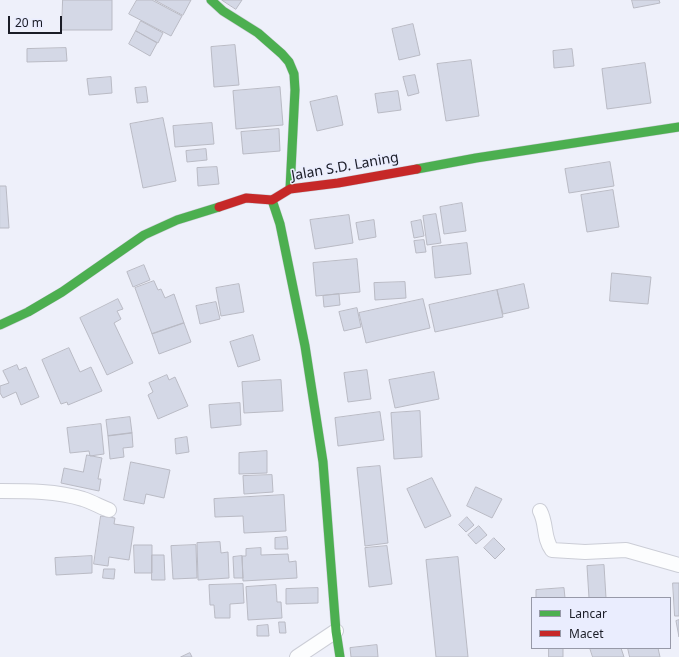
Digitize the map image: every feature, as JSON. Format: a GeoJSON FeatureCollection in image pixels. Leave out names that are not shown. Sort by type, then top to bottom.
{"type":"FeatureCollection","features":[{"type":"Feature","properties":{"kind":"street"},"geometry":{"type":"LineString","coordinates":[[211,0],[228,14],[258,33],[289,62],[294,74],[295,90],[290,189]]}},
{"type":"Feature","properties":{"kind":"street","name":"Jalan S.D. Laning"},"geometry":{"type":"LineString","coordinates":[[272,200],[290,189],[338,183],[476,158],[679,127]]}},
{"type":"Feature","properties":{"kind":"street"},"geometry":{"type":"LineString","coordinates":[[0,325],[28,312],[62,292],[144,235],[177,220],[246,198],[272,200],[280,224],[305,346],[323,462],[336,631],[340,657]]}},
{"type":"Feature","properties":{"kind":"street"},"geometry":{"type":"LineString","coordinates":[[0,492],[42,492],[62,495],[84,499],[109,510]]}},
{"type":"Feature","properties":{"kind":"street"},"geometry":{"type":"LineString","coordinates":[[540,511],[543,518],[547,543],[552,550],[585,552],[626,550],[679,565]]}},
{"type":"Feature","properties":{"kind":"street"},"geometry":{"type":"LineString","coordinates":[[297,657],[336,631]]}},
{"type":"Feature","properties":{"kind":"building"},"geometry":{"type":"Polygon","coordinates":[[[63,0],[112,0],[112,30],[62,30],[63,0]]]}},
{"type":"Feature","properties":{"kind":"building"},"geometry":{"type":"Polygon","coordinates":[[[137,0],[152,0],[182,16],[171,36],[129,14],[137,0]]]}},
{"type":"Feature","properties":{"kind":"building"},"geometry":{"type":"Polygon","coordinates":[[[155,0],[191,0],[183,15],[155,0]]]}},
{"type":"Feature","properties":{"kind":"building"},"geometry":{"type":"Polygon","coordinates":[[[222,0],[242,0],[236,9],[222,0]]]}},
{"type":"Feature","properties":{"kind":"building"},"geometry":{"type":"Polygon","coordinates":[[[632,0],[659,0],[660,3],[634,8],[632,0]]]}},
{"type":"Feature","properties":{"kind":"building"},"geometry":{"type":"Polygon","coordinates":[[[141,21],[163,33],[158,43],[136,31],[141,21]]]}},
{"type":"Feature","properties":{"kind":"building"},"geometry":{"type":"Polygon","coordinates":[[[413,24],[420,55],[399,60],[392,29],[413,24]]]}},
{"type":"Feature","properties":{"kind":"building"},"geometry":{"type":"Polygon","coordinates":[[[136,31],[157,43],[150,56],[129,44],[136,31]]]}},
{"type":"Feature","properties":{"kind":"building"},"geometry":{"type":"Polygon","coordinates":[[[235,45],[239,85],[214,87],[211,47],[235,45]]]}},
{"type":"Feature","properties":{"kind":"building"},"geometry":{"type":"Polygon","coordinates":[[[66,48],[67,61],[27,62],[27,49],[66,48]]]}},
{"type":"Feature","properties":{"kind":"building"},"geometry":{"type":"Polygon","coordinates":[[[572,49],[574,66],[554,68],[553,51],[572,49]]]}},
{"type":"Feature","properties":{"kind":"building"},"geometry":{"type":"Polygon","coordinates":[[[471,60],[479,116],[446,121],[437,64],[471,60]]]}},
{"type":"Feature","properties":{"kind":"building"},"geometry":{"type":"Polygon","coordinates":[[[645,63],[651,103],[607,109],[602,69],[645,63]]]}},
{"type":"Feature","properties":{"kind":"building"},"geometry":{"type":"Polygon","coordinates":[[[415,75],[419,93],[408,96],[403,77],[415,75]]]}},
{"type":"Feature","properties":{"kind":"building"},"geometry":{"type":"Polygon","coordinates":[[[111,77],[112,93],[89,95],[87,79],[111,77]]]}},
{"type":"Feature","properties":{"kind":"building"},"geometry":{"type":"Polygon","coordinates":[[[146,87],[148,102],[137,103],[135,88],[146,87]]]}},
{"type":"Feature","properties":{"kind":"building"},"geometry":{"type":"Polygon","coordinates":[[[280,87],[283,125],[236,129],[233,91],[280,87]]]}},
{"type":"Feature","properties":{"kind":"building"},"geometry":{"type":"Polygon","coordinates":[[[398,91],[401,110],[378,113],[375,94],[398,91]]]}},
{"type":"Feature","properties":{"kind":"building"},"geometry":{"type":"Polygon","coordinates":[[[337,96],[343,125],[317,131],[310,102],[337,96]]]}},
{"type":"Feature","properties":{"kind":"building"},"geometry":{"type":"Polygon","coordinates":[[[163,118],[176,181],[143,188],[130,124],[163,118]]]}},
{"type":"Feature","properties":{"kind":"building"},"geometry":{"type":"Polygon","coordinates":[[[212,123],[214,144],[175,147],[173,126],[212,123]]]}},
{"type":"Feature","properties":{"kind":"building"},"geometry":{"type":"Polygon","coordinates":[[[279,129],[280,151],[243,154],[241,132],[279,129]]]}},
{"type":"Feature","properties":{"kind":"building"},"geometry":{"type":"Polygon","coordinates":[[[206,149],[207,160],[187,162],[186,151],[206,149]]]}},
{"type":"Feature","properties":{"kind":"building"},"geometry":{"type":"Polygon","coordinates":[[[610,162],[614,186],[569,193],[565,169],[610,162]]]}},
{"type":"Feature","properties":{"kind":"building"},"geometry":{"type":"Polygon","coordinates":[[[217,167],[219,184],[198,186],[197,168],[217,167]]]}},
{"type":"Feature","properties":{"kind":"building"},"geometry":{"type":"Polygon","coordinates":[[[0,186],[6,186],[9,228],[0,228],[0,186]]]}},
{"type":"Feature","properties":{"kind":"building"},"geometry":{"type":"Polygon","coordinates":[[[613,190],[619,227],[587,232],[581,195],[613,190]]]}},
{"type":"Feature","properties":{"kind":"building"},"geometry":{"type":"Polygon","coordinates":[[[462,203],[466,231],[444,234],[440,207],[462,203]]]}},
{"type":"Feature","properties":{"kind":"building"},"geometry":{"type":"Polygon","coordinates":[[[436,214],[441,243],[427,245],[423,216],[436,214]]]}},
{"type":"Feature","properties":{"kind":"building"},"geometry":{"type":"Polygon","coordinates":[[[349,215],[353,243],[315,249],[310,220],[349,215]]]}},
{"type":"Feature","properties":{"kind":"building"},"geometry":{"type":"Polygon","coordinates":[[[374,220],[376,237],[359,240],[356,223],[374,220]]]}},
{"type":"Feature","properties":{"kind":"building"},"geometry":{"type":"Polygon","coordinates":[[[421,220],[424,236],[414,238],[411,222],[421,220]]]}},
{"type":"Feature","properties":{"kind":"building"},"geometry":{"type":"Polygon","coordinates":[[[424,240],[426,252],[416,253],[414,241],[424,240]]]}},
{"type":"Feature","properties":{"kind":"building"},"geometry":{"type":"Polygon","coordinates":[[[467,243],[471,274],[435,278],[432,247],[467,243]]]}},
{"type":"Feature","properties":{"kind":"building"},"geometry":{"type":"Polygon","coordinates":[[[357,259],[360,292],[316,296],[313,263],[357,259]]]}},
{"type":"Feature","properties":{"kind":"building"},"geometry":{"type":"Polygon","coordinates":[[[144,265],[150,280],[133,287],[127,272],[144,265]]]}},
{"type":"Feature","properties":{"kind":"building"},"geometry":{"type":"Polygon","coordinates":[[[612,273],[651,277],[648,304],[610,301],[612,273]]]}},
{"type":"Feature","properties":{"kind":"building"},"geometry":{"type":"Polygon","coordinates":[[[154,281],[158,290],[161,289],[165,298],[174,294],[184,323],[152,334],[135,288],[154,281]]]}},
{"type":"Feature","properties":{"kind":"building"},"geometry":{"type":"Polygon","coordinates":[[[405,282],[406,298],[375,300],[374,283],[405,282]]]}},
{"type":"Feature","properties":{"kind":"building"},"geometry":{"type":"Polygon","coordinates":[[[239,284],[244,312],[221,316],[216,288],[239,284]]]}},
{"type":"Feature","properties":{"kind":"building"},"geometry":{"type":"Polygon","coordinates":[[[524,284],[529,308],[503,314],[497,290],[524,284]]]}},
{"type":"Feature","properties":{"kind":"building"},"geometry":{"type":"Polygon","coordinates":[[[497,290],[503,317],[435,332],[429,305],[497,290]]]}},
{"type":"Feature","properties":{"kind":"building"},"geometry":{"type":"Polygon","coordinates":[[[339,294],[340,305],[324,307],[323,296],[339,294]]]}},
{"type":"Feature","properties":{"kind":"building"},"geometry":{"type":"Polygon","coordinates":[[[118,299],[123,309],[117,311],[121,319],[114,323],[133,363],[107,375],[80,318],[118,299]]]}},
{"type":"Feature","properties":{"kind":"building"},"geometry":{"type":"Polygon","coordinates":[[[423,299],[430,328],[366,343],[359,313],[423,299]]]}},
{"type":"Feature","properties":{"kind":"building"},"geometry":{"type":"Polygon","coordinates":[[[216,302],[220,319],[200,324],[196,306],[216,302]]]}},
{"type":"Feature","properties":{"kind":"building"},"geometry":{"type":"Polygon","coordinates":[[[357,308],[361,327],[344,331],[339,312],[357,308]]]}},
{"type":"Feature","properties":{"kind":"building"},"geometry":{"type":"Polygon","coordinates":[[[184,323],[191,342],[159,354],[152,334],[184,323]]]}},
{"type":"Feature","properties":{"kind":"building"},"geometry":{"type":"Polygon","coordinates":[[[253,335],[260,360],[238,367],[230,342],[253,335]]]}},
{"type":"Feature","properties":{"kind":"building"},"geometry":{"type":"Polygon","coordinates":[[[69,348],[80,372],[91,367],[102,391],[68,405],[67,402],[61,404],[42,360],[69,348]]]}},
{"type":"Feature","properties":{"kind":"building"},"geometry":{"type":"Polygon","coordinates":[[[17,365],[19,370],[26,367],[39,397],[21,405],[16,392],[3,398],[0,393],[0,386],[9,383],[3,371],[17,365]]]}},
{"type":"Feature","properties":{"kind":"building"},"geometry":{"type":"Polygon","coordinates":[[[367,370],[371,399],[348,402],[344,373],[367,370]]]}},
{"type":"Feature","properties":{"kind":"building"},"geometry":{"type":"Polygon","coordinates":[[[434,372],[439,399],[395,408],[389,380],[434,372]]]}},
{"type":"Feature","properties":{"kind":"building"},"geometry":{"type":"Polygon","coordinates":[[[167,375],[169,380],[175,377],[188,406],[158,419],[148,395],[153,392],[149,383],[167,375]]]}},
{"type":"Feature","properties":{"kind":"building"},"geometry":{"type":"Polygon","coordinates":[[[281,380],[283,411],[244,413],[242,382],[281,380]]]}},
{"type":"Feature","properties":{"kind":"building"},"geometry":{"type":"Polygon","coordinates":[[[240,403],[241,425],[211,428],[209,405],[240,403]]]}},
{"type":"Feature","properties":{"kind":"building"},"geometry":{"type":"Polygon","coordinates":[[[420,411],[422,457],[394,459],[391,413],[420,411]]]}},
{"type":"Feature","properties":{"kind":"building"},"geometry":{"type":"Polygon","coordinates":[[[380,412],[384,440],[338,446],[335,418],[380,412]]]}},
{"type":"Feature","properties":{"kind":"building"},"geometry":{"type":"Polygon","coordinates":[[[130,417],[132,433],[108,436],[106,420],[130,417]]]}},
{"type":"Feature","properties":{"kind":"building"},"geometry":{"type":"Polygon","coordinates":[[[101,424],[104,454],[90,456],[89,451],[70,453],[67,428],[101,424]]]}},
{"type":"Feature","properties":{"kind":"building"},"geometry":{"type":"Polygon","coordinates":[[[132,433],[133,447],[123,448],[124,457],[110,459],[108,436],[132,433]]]}},
{"type":"Feature","properties":{"kind":"building"},"geometry":{"type":"Polygon","coordinates":[[[187,437],[189,452],[176,454],[175,439],[187,437]]]}},
{"type":"Feature","properties":{"kind":"building"},"geometry":{"type":"Polygon","coordinates":[[[267,451],[267,473],[239,474],[239,453],[267,451]]]}},
{"type":"Feature","properties":{"kind":"building"},"geometry":{"type":"Polygon","coordinates":[[[87,455],[102,458],[98,479],[101,479],[99,491],[61,483],[64,468],[83,472],[87,455]]]}},
{"type":"Feature","properties":{"kind":"building"},"geometry":{"type":"Polygon","coordinates":[[[131,462],[170,470],[164,498],[146,494],[144,504],[124,500],[131,462]]]}},
{"type":"Feature","properties":{"kind":"building"},"geometry":{"type":"Polygon","coordinates":[[[380,466],[388,543],[365,546],[357,468],[380,466]]]}},
{"type":"Feature","properties":{"kind":"building"},"geometry":{"type":"Polygon","coordinates":[[[272,475],[273,492],[244,494],[243,476],[272,475]]]}},
{"type":"Feature","properties":{"kind":"building"},"geometry":{"type":"Polygon","coordinates":[[[432,478],[451,516],[425,528],[407,489],[432,478]]]}},
{"type":"Feature","properties":{"kind":"building"},"geometry":{"type":"Polygon","coordinates":[[[476,487],[502,499],[492,518],[467,506],[476,487]]]}},
{"type":"Feature","properties":{"kind":"building"},"geometry":{"type":"Polygon","coordinates":[[[284,495],[286,531],[244,533],[243,516],[215,517],[214,499],[284,495]]]}},
{"type":"Feature","properties":{"kind":"building"},"geometry":{"type":"Polygon","coordinates":[[[101,516],[115,518],[114,524],[134,527],[129,560],[109,557],[108,566],[94,564],[101,516]]]}},
{"type":"Feature","properties":{"kind":"building"},"geometry":{"type":"Polygon","coordinates":[[[467,517],[474,525],[466,532],[459,525],[467,517]]]}},
{"type":"Feature","properties":{"kind":"building"},"geometry":{"type":"Polygon","coordinates":[[[479,526],[487,535],[476,544],[468,535],[479,526]]]}},
{"type":"Feature","properties":{"kind":"building"},"geometry":{"type":"Polygon","coordinates":[[[287,537],[288,549],[275,549],[275,538],[287,537]]]}},
{"type":"Feature","properties":{"kind":"building"},"geometry":{"type":"Polygon","coordinates":[[[494,538],[505,549],[495,559],[484,548],[494,538]]]}},
{"type":"Feature","properties":{"kind":"building"},"geometry":{"type":"Polygon","coordinates":[[[220,542],[221,553],[228,552],[229,578],[198,580],[197,543],[220,542]]]}},
{"type":"Feature","properties":{"kind":"building"},"geometry":{"type":"Polygon","coordinates":[[[134,545],[152,545],[152,573],[135,573],[134,545]]]}},
{"type":"Feature","properties":{"kind":"building"},"geometry":{"type":"Polygon","coordinates":[[[196,545],[197,578],[173,579],[171,546],[196,545]]]}},
{"type":"Feature","properties":{"kind":"building"},"geometry":{"type":"Polygon","coordinates":[[[387,546],[392,584],[369,587],[365,548],[387,546]]]}},
{"type":"Feature","properties":{"kind":"building"},"geometry":{"type":"Polygon","coordinates":[[[261,548],[261,555],[288,554],[289,562],[296,561],[297,578],[243,581],[242,556],[246,556],[246,549],[261,548]]]}},
{"type":"Feature","properties":{"kind":"building"},"geometry":{"type":"Polygon","coordinates":[[[152,555],[164,555],[165,580],[152,580],[152,555]]]}},
{"type":"Feature","properties":{"kind":"building"},"geometry":{"type":"Polygon","coordinates":[[[92,556],[92,573],[56,575],[55,558],[92,556]]]}},
{"type":"Feature","properties":{"kind":"building"},"geometry":{"type":"Polygon","coordinates":[[[242,556],[243,578],[234,578],[233,557],[242,556]]]}},
{"type":"Feature","properties":{"kind":"building"},"geometry":{"type":"Polygon","coordinates":[[[458,557],[468,657],[436,657],[426,560],[458,557]]]}},
{"type":"Feature","properties":{"kind":"building"},"geometry":{"type":"Polygon","coordinates":[[[604,565],[606,597],[589,597],[587,566],[604,565]]]}},
{"type":"Feature","properties":{"kind":"building"},"geometry":{"type":"Polygon","coordinates":[[[104,569],[115,569],[114,579],[103,578],[104,569]]]}},
{"type":"Feature","properties":{"kind":"building"},"geometry":{"type":"Polygon","coordinates":[[[673,583],[679,583],[679,616],[675,616],[673,583]]]}},
{"type":"Feature","properties":{"kind":"building"},"geometry":{"type":"Polygon","coordinates":[[[243,584],[244,603],[230,604],[230,618],[215,618],[214,605],[210,605],[209,585],[243,584]]]}},
{"type":"Feature","properties":{"kind":"building"},"geometry":{"type":"Polygon","coordinates":[[[276,585],[277,602],[281,602],[282,618],[248,620],[246,587],[276,585]]]}},
{"type":"Feature","properties":{"kind":"building"},"geometry":{"type":"Polygon","coordinates":[[[318,588],[318,603],[286,604],[286,589],[318,588]]]}},
{"type":"Feature","properties":{"kind":"building"},"geometry":{"type":"Polygon","coordinates":[[[564,588],[565,597],[536,597],[536,590],[564,588]]]}},
{"type":"Feature","properties":{"kind":"building"},"geometry":{"type":"Polygon","coordinates":[[[679,620],[679,637],[676,621],[679,620]]]}},
{"type":"Feature","properties":{"kind":"building"},"geometry":{"type":"Polygon","coordinates":[[[279,622],[285,622],[286,633],[280,633],[279,622]]]}},
{"type":"Feature","properties":{"kind":"building"},"geometry":{"type":"Polygon","coordinates":[[[268,625],[269,636],[257,636],[257,626],[268,625]]]}},
{"type":"Feature","properties":{"kind":"building"},"geometry":{"type":"Polygon","coordinates":[[[377,645],[378,657],[351,657],[350,648],[377,645]]]}},
{"type":"Feature","properties":{"kind":"building"},"geometry":{"type":"Polygon","coordinates":[[[549,649],[563,649],[563,657],[549,657],[549,649]]]}},
{"type":"Feature","properties":{"kind":"building"},"geometry":{"type":"Polygon","coordinates":[[[590,649],[621,649],[624,657],[593,657],[590,649]]]}},
{"type":"Feature","properties":{"kind":"building"},"geometry":{"type":"Polygon","coordinates":[[[628,649],[658,649],[660,657],[630,657],[628,649]]]}},
{"type":"Feature","properties":{"kind":"building"},"geometry":{"type":"Polygon","coordinates":[[[190,653],[192,657],[181,657],[190,653]]]}},
{"type":"Feature","properties":{"kind":"traffic: fast"},"geometry":{"type":"LineString","coordinates":[[211,0],[223,11],[258,33],[289,62],[294,74],[295,90],[290,189]]}},
{"type":"Feature","properties":{"kind":"traffic: fast"},"geometry":{"type":"LineString","coordinates":[[417,169],[476,158],[679,127]]}},
{"type":"Feature","properties":{"kind":"traffic: fast"},"geometry":{"type":"LineString","coordinates":[[272,200],[280,224],[305,346],[323,462],[336,631],[340,657]]}},
{"type":"Feature","properties":{"kind":"traffic: fast"},"geometry":{"type":"LineString","coordinates":[[0,325],[28,312],[62,292],[144,235],[177,220],[219,207]]}},
{"type":"Feature","properties":{"kind":"traffic: jam"},"geometry":{"type":"LineString","coordinates":[[219,207],[246,198],[272,200],[290,189],[338,183],[417,169]]}}]}
